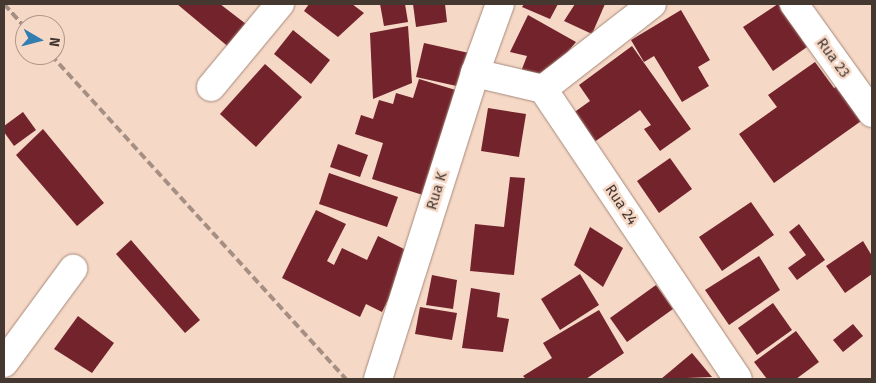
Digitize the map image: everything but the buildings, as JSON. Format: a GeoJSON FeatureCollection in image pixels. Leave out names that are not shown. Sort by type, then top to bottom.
{"type":"FeatureCollection","features":[{"type":"Feature","properties":{"kind":"street"},"geometry":{"type":"LineString","coordinates":[[211,87],[280,4]]}},
{"type":"Feature","properties":{"kind":"street","name":"Rua K"},"geometry":{"type":"LineString","coordinates":[[380,378],[475,73],[500,4]]}},
{"type":"Feature","properties":{"kind":"street"},"geometry":{"type":"LineString","coordinates":[[475,73],[543,89],[652,4]]}},
{"type":"Feature","properties":{"kind":"street","name":"Rua 23"},"geometry":{"type":"LineString","coordinates":[[794,4],[872,112]]}},
{"type":"Feature","properties":{"kind":"street","name":"Rua 24"},"geometry":{"type":"LineString","coordinates":[[543,89],[738,379]]}},
{"type":"Feature","properties":{"kind":"street"},"geometry":{"type":"LineString","coordinates":[[4,364],[73,269]]}},
{"type":"Feature","properties":{"kind":"railway"},"geometry":{"type":"LineString","coordinates":[[4,4],[15,16]]}},
{"type":"Feature","properties":{"kind":"railway"},"geometry":{"type":"LineString","coordinates":[[60,65],[346,379]]}}]}
